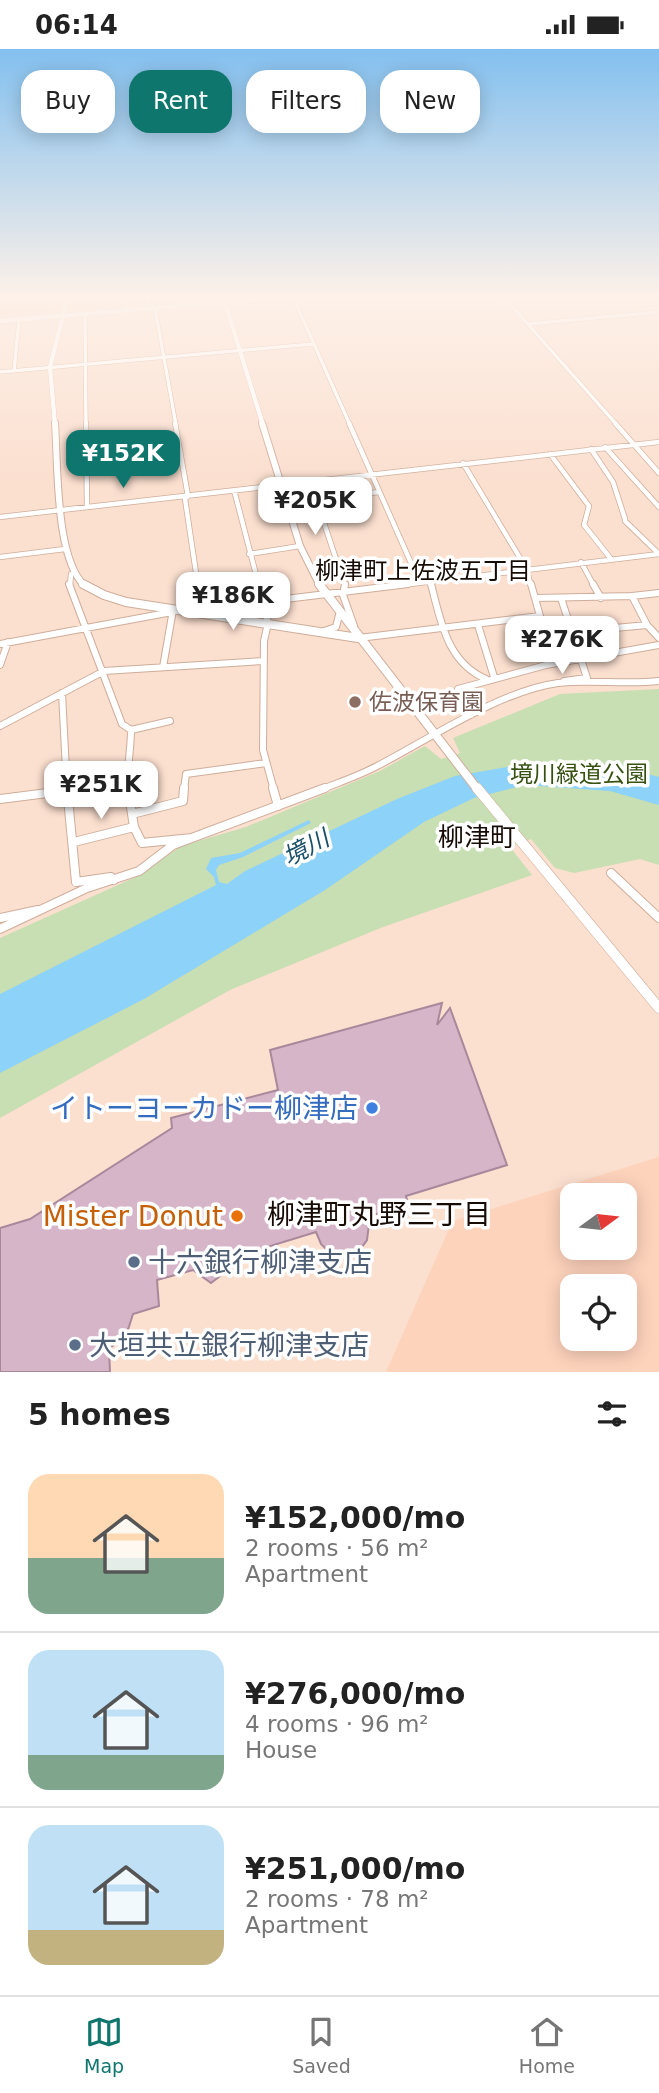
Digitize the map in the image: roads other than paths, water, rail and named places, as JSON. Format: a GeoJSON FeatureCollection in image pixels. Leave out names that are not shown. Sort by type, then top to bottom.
{"type":"FeatureCollection","features":[{"type":"Feature","properties":{"kind":"main road"},"geometry":{"type":"LineString","coordinates":[[52,358],[50,367],[65,549],[71,574],[81,585],[100,596],[173,610],[358,638]]}},
{"type":"Feature","properties":{"kind":"main road"},"geometry":{"type":"LineString","coordinates":[[241,358],[300,546],[325,594],[433,736],[659,1008]]}},
{"type":"Feature","properties":{"kind":"street"},"geometry":{"type":"LineString","coordinates":[[14,371],[15,358]]}},
{"type":"Feature","properties":{"kind":"street"},"geometry":{"type":"LineString","coordinates":[[86,358],[87,506]]}},
{"type":"Feature","properties":{"kind":"street"},"geometry":{"type":"LineString","coordinates":[[0,372],[155,358]]}},
{"type":"Feature","properties":{"kind":"street"},"geometry":{"type":"LineString","coordinates":[[163,358],[188,496],[185,499],[202,613]]}},
{"type":"Feature","properties":{"kind":"street"},"geometry":{"type":"LineString","coordinates":[[319,358],[419,581]]}},
{"type":"Feature","properties":{"kind":"street"},"geometry":{"type":"LineString","coordinates":[[558,358],[659,473]]}},
{"type":"Feature","properties":{"kind":"street"},"geometry":{"type":"LineString","coordinates":[[0,517],[659,442]]}},
{"type":"Feature","properties":{"kind":"street"},"geometry":{"type":"LineString","coordinates":[[606,447],[659,507]]}},
{"type":"Feature","properties":{"kind":"street"},"geometry":{"type":"LineString","coordinates":[[591,449],[613,476],[622,497],[625,520],[659,554]]}},
{"type":"Feature","properties":{"kind":"street"},"geometry":{"type":"LineString","coordinates":[[550,454],[589,506],[584,525],[611,559]]}},
{"type":"Feature","properties":{"kind":"street"},"geometry":{"type":"LineString","coordinates":[[310,481],[358,638],[538,618],[541,616],[526,568],[463,463]]}},
{"type":"Feature","properties":{"kind":"street"},"geometry":{"type":"LineString","coordinates":[[234,490],[268,623],[263,661],[262,725],[266,763],[278,806]]}},
{"type":"Feature","properties":{"kind":"street"},"geometry":{"type":"LineString","coordinates":[[354,495],[379,492]]}},
{"type":"Feature","properties":{"kind":"street"},"geometry":{"type":"LineString","coordinates":[[249,554],[300,546]]}},
{"type":"Feature","properties":{"kind":"street"},"geometry":{"type":"LineString","coordinates":[[0,557],[65,549]]}},
{"type":"Feature","properties":{"kind":"street"},"geometry":{"type":"LineString","coordinates":[[261,602],[659,554]]}},
{"type":"Feature","properties":{"kind":"street"},"geometry":{"type":"LineString","coordinates":[[581,562],[601,598]]}},
{"type":"Feature","properties":{"kind":"street"},"geometry":{"type":"LineString","coordinates":[[71,574],[68,582],[122,724],[131,730],[170,722]]}},
{"type":"Feature","properties":{"kind":"street"},"geometry":{"type":"LineString","coordinates":[[430,580],[443,629],[461,667],[466,672],[491,678]]}},
{"type":"Feature","properties":{"kind":"street"},"geometry":{"type":"LineString","coordinates":[[536,598],[601,598],[659,593]]}},
{"type":"Feature","properties":{"kind":"street"},"geometry":{"type":"LineString","coordinates":[[632,596],[647,625],[659,638]]}},
{"type":"Feature","properties":{"kind":"street"},"geometry":{"type":"LineString","coordinates":[[0,929],[87,888],[139,871],[173,845],[376,767],[471,715],[535,689],[587,678],[561,598]]}},
{"type":"Feature","properties":{"kind":"street"},"geometry":{"type":"LineString","coordinates":[[0,644],[173,610],[163,667]]}},
{"type":"Feature","properties":{"kind":"street"},"geometry":{"type":"LineString","coordinates":[[322,631],[336,627],[340,622],[339,615]]}},
{"type":"Feature","properties":{"kind":"street"},"geometry":{"type":"LineString","coordinates":[[478,625],[491,678]]}},
{"type":"Feature","properties":{"kind":"street"},"geometry":{"type":"LineString","coordinates":[[572,632],[647,625]]}},
{"type":"Feature","properties":{"kind":"street"},"geometry":{"type":"LineString","coordinates":[[0,665],[8,642]]}},
{"type":"Feature","properties":{"kind":"street"},"geometry":{"type":"LineString","coordinates":[[471,715],[458,689],[491,678],[659,645]]}},
{"type":"Feature","properties":{"kind":"street"},"geometry":{"type":"LineString","coordinates":[[0,726],[104,671],[263,661]]}},
{"type":"Feature","properties":{"kind":"street"},"geometry":{"type":"LineString","coordinates":[[559,683],[626,685],[659,681]]}},
{"type":"Feature","properties":{"kind":"street"},"geometry":{"type":"LineString","coordinates":[[62,693],[67,792],[76,882],[111,877],[115,880]]}},
{"type":"Feature","properties":{"kind":"street"},"geometry":{"type":"LineString","coordinates":[[131,730],[131,762],[126,772],[134,827],[142,843],[150,845],[184,836],[194,838]]}},
{"type":"Feature","properties":{"kind":"street"},"geometry":{"type":"LineString","coordinates":[[132,814],[183,801],[186,773],[266,763]]}},
{"type":"Feature","properties":{"kind":"street"},"geometry":{"type":"LineString","coordinates":[[0,799],[67,792],[128,781]]}},
{"type":"Feature","properties":{"kind":"street"},"geometry":{"type":"LineString","coordinates":[[74,842],[134,827]]}},
{"type":"Feature","properties":{"kind":"street"},"geometry":{"type":"LineString","coordinates":[[611,873],[659,918]]}},
{"type":"Feature","properties":{"kind":"street"},"geometry":{"type":"LineString","coordinates":[[0,918],[40,909],[40,912]]}},
{"type":"Feature","properties":{"kind":"water","name":"境川"},"geometry":{"type":"Polygon","coordinates":[[[574,762],[617,767],[659,777],[659,805],[610,791],[525,785],[474,798],[424,822],[325,890],[144,999],[0,1073],[0,994],[216,885],[214,877],[206,869],[211,858],[240,853],[309,820],[311,823],[243,857],[219,865],[216,870],[219,882],[227,884],[245,871],[397,799],[455,776],[525,764],[574,762]]]}},
{"type":"Feature","properties":{"kind":"place","name":"佐波保育園"},"geometry":{"type":"Point","coordinates":[355,702]}},
{"type":"Feature","properties":{"kind":"place","name":"イトーヨーカドー柳津店"},"geometry":{"type":"Point","coordinates":[372,1108]}},
{"type":"Feature","properties":{"kind":"place","name":"Mister Donut"},"geometry":{"type":"Point","coordinates":[237,1216]}},
{"type":"Feature","properties":{"kind":"place","name":"十六銀行柳津支店"},"geometry":{"type":"Point","coordinates":[134,1262]}},
{"type":"Feature","properties":{"kind":"place","name":"大垣共立銀行柳津支店"},"geometry":{"type":"Point","coordinates":[75,1345]}},
{"type":"Feature","properties":{"kind":"district","name":"柳津町上佐波五丁目"},"geometry":{"type":"Point","coordinates":[423,571]}},
{"type":"Feature","properties":{"kind":"district","name":"柳津町"},"geometry":{"type":"Point","coordinates":[477,837]}},
{"type":"Feature","properties":{"kind":"district","name":"柳津町丸野三丁目"},"geometry":{"type":"Point","coordinates":[379,1214]}},
{"type":"Feature","properties":{"kind":"park label","name":"境川緑道公園"},"geometry":{"type":"Point","coordinates":[579,774]}}]}
